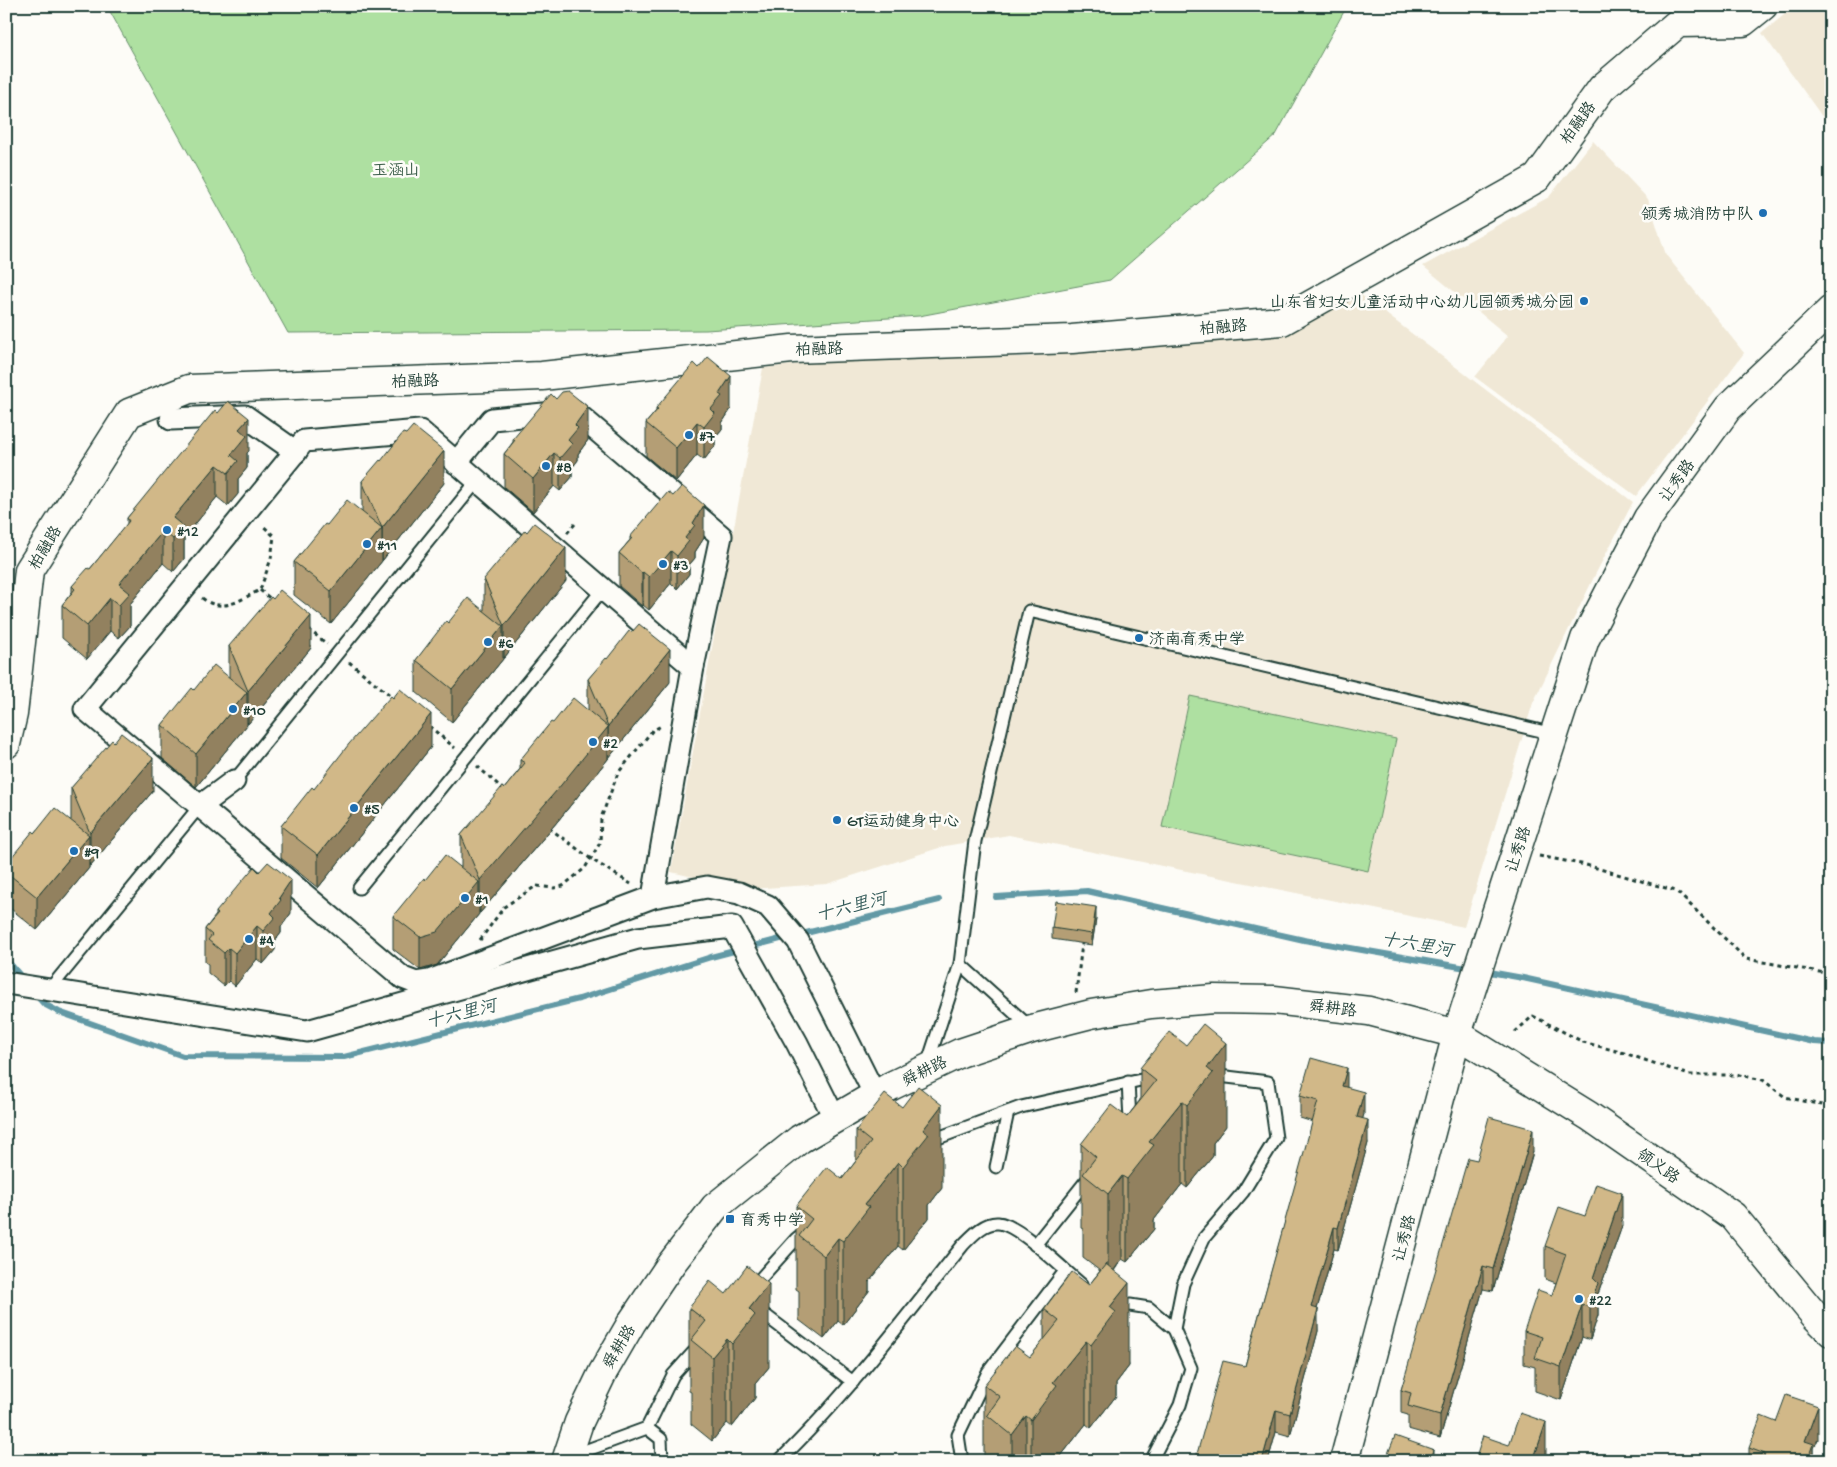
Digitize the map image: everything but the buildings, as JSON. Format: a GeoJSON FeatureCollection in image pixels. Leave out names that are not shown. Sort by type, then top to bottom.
{"type":"FeatureCollection","features":[{"type":"Feature","properties":{"kind":"street","name":"柏融路"},"geometry":{"type":"LineString","coordinates":[[6,744],[13,714],[29,570],[129,413],[189,389],[542,376],[792,349],[1072,339],[1282,321],[1537,178],[1602,88],[1678,23],[1743,22],[1763,6]]}},
{"type":"Feature","properties":{"kind":"street","name":"让秀路"},"geometry":{"type":"LineString","coordinates":[[1344,1461],[1457,1034],[1585,639],[1648,518],[1728,408],[1831,310]]}},
{"type":"Feature","properties":{"kind":"street"},"geometry":{"type":"LineString","coordinates":[[456,463],[492,419],[574,412],[721,536],[693,667],[652,897]]}},
{"type":"Feature","properties":{"kind":"street"},"geometry":{"type":"LineString","coordinates":[[171,419],[245,416],[296,452]]}},
{"type":"Feature","properties":{"kind":"street"},"geometry":{"type":"LineString","coordinates":[[693,667],[420,431],[304,441],[85,710],[403,978],[416,983],[429,981],[652,897],[707,887],[739,893],[768,906],[792,934],[875,1096]]}},
{"type":"Feature","properties":{"kind":"street"},"geometry":{"type":"LineString","coordinates":[[199,807],[234,781]]}},
{"type":"Feature","properties":{"kind":"street"},"geometry":{"type":"LineString","coordinates":[[6,983],[307,1031],[638,938],[732,927],[797,1043],[835,1119]]}},
{"type":"Feature","properties":{"kind":"street","name":"舜耕路"},"geometry":{"type":"LineString","coordinates":[[567,1460],[579,1422],[610,1359],[671,1264],[715,1207],[800,1139],[875,1096],[960,1053],[1072,1018],[1151,1004],[1214,999],[1274,1000],[1369,1011],[1457,1034]]}},
{"type":"Feature","properties":{"kind":"street","name":"领义路"},"geometry":{"type":"LineString","coordinates":[[1457,1034],[1589,1116],[1733,1216],[1816,1317],[1831,1332]]}},
{"type":"Feature","properties":{"kind":"lane"},"geometry":{"type":"LineString","coordinates":[[234,781],[477,481]]}},
{"type":"Feature","properties":{"kind":"lane"},"geometry":{"type":"LineString","coordinates":[[358,888],[603,589]]}},
{"type":"Feature","properties":{"kind":"lane"},"geometry":{"type":"LineString","coordinates":[[926,1070],[960,964],[975,841],[1029,611],[1554,734]]}},
{"type":"Feature","properties":{"kind":"lane"},"geometry":{"type":"LineString","coordinates":[[49,990],[199,807]]}},
{"type":"Feature","properties":{"kind":"lane"},"geometry":{"type":"LineString","coordinates":[[960,964],[1032,1029]]}},
{"type":"Feature","properties":{"kind":"lane"},"geometry":{"type":"LineString","coordinates":[[919,1145],[1020,1107],[1169,1073]]}},
{"type":"Feature","properties":{"kind":"lane"},"geometry":{"type":"LineString","coordinates":[[1174,1329],[1183,1284],[1204,1238],[1243,1192],[1276,1138],[1268,1082],[1196,1073]]}},
{"type":"Feature","properties":{"kind":"lane"},"geometry":{"type":"LineString","coordinates":[[1119,1139],[1130,1120],[1128,1082]]}},
{"type":"Feature","properties":{"kind":"lane"},"geometry":{"type":"LineString","coordinates":[[996,1167],[1008,1112]]}},
{"type":"Feature","properties":{"kind":"lane"},"geometry":{"type":"LineString","coordinates":[[1035,1245],[1096,1169]]}},
{"type":"Feature","properties":{"kind":"lane"},"geometry":{"type":"LineString","coordinates":[[818,1220],[796,1239],[746,1301],[853,1382]]}},
{"type":"Feature","properties":{"kind":"lane"},"geometry":{"type":"LineString","coordinates":[[779,1461],[801,1440],[853,1382],[963,1244],[983,1227],[998,1223],[1015,1229],[1087,1289]]}},
{"type":"Feature","properties":{"kind":"lane"},"geometry":{"type":"LineString","coordinates":[[962,1461],[958,1435],[988,1372],[1065,1271]]}},
{"type":"Feature","properties":{"kind":"lane"},"geometry":{"type":"LineString","coordinates":[[1102,1301],[1110,1307],[1130,1305],[1149,1308],[1174,1329],[1191,1368],[1180,1405],[1151,1461]]}},
{"type":"Feature","properties":{"kind":"lane"},"geometry":{"type":"LineString","coordinates":[[567,1460],[646,1428],[673,1375],[704,1340]]}},
{"type":"Feature","properties":{"kind":"lane"},"geometry":{"type":"LineString","coordinates":[[646,1428],[661,1439],[662,1461]]}},
{"type":"Feature","properties":{"kind":"path"},"geometry":{"type":"LineString","coordinates":[[186,586],[211,605],[227,606],[260,590],[271,559],[274,536],[248,510]]}},
{"type":"Feature","properties":{"kind":"path"},"geometry":{"type":"LineString","coordinates":[[260,590],[274,602]]}},
{"type":"Feature","properties":{"kind":"path"},"geometry":{"type":"LineString","coordinates":[[302,624],[381,688]]}},
{"type":"Feature","properties":{"kind":"path"},"geometry":{"type":"LineString","coordinates":[[476,945],[504,907],[536,886],[554,888],[569,882],[585,868],[600,843],[601,818],[618,773],[652,731],[685,712]]}},
{"type":"Feature","properties":{"kind":"path"},"geometry":{"type":"LineString","coordinates":[[567,841],[652,897]]}},
{"type":"Feature","properties":{"kind":"path"},"geometry":{"type":"LineString","coordinates":[[1516,852],[1586,865],[1676,891],[1746,959],[1831,974]]}},
{"type":"Feature","properties":{"kind":"path"},"geometry":{"type":"LineString","coordinates":[[1072,1018],[1082,944]]}},
{"type":"Feature","properties":{"kind":"path"},"geometry":{"type":"LineString","coordinates":[[1516,1032],[1533,1016],[1583,1042],[1689,1075],[1747,1076],[1763,1080],[1785,1097],[1831,1107]]}},
{"type":"Feature","properties":{"kind":"shaded area"},"geometry":{"type":"Polygon","coordinates":[[[1795,6],[1831,6],[1831,129],[1762,33],[1795,6]]]}},
{"type":"Feature","properties":{"kind":"shaded area","name":"山东省妇女儿童活动中心幼儿园领秀城分园"},"geometry":{"type":"Polygon","coordinates":[[[1593,141],[1648,199],[1666,255],[1744,353],[1636,496],[1475,377],[1508,336],[1423,266],[1549,197],[1593,141]]]}},
{"type":"Feature","properties":{"kind":"shaded area","name":"济南育秀中学"},"geometry":{"type":"Polygon","coordinates":[[[1356,291],[1633,502],[1596,573],[1533,703],[1464,927],[1009,835],[945,846],[827,884],[746,889],[671,872],[763,368],[859,358],[1023,357],[1177,345],[1329,296],[1356,291]]]}},
{"type":"Feature","properties":{"kind":"green space","name":"玉涵山"},"geometry":{"type":"Polygon","coordinates":[[[107,6],[1347,6],[1276,135],[1110,280],[919,316],[706,330],[288,333],[107,6]]]}},
{"type":"Feature","properties":{"kind":"green space"},"geometry":{"type":"Polygon","coordinates":[[[1190,696],[1396,739],[1368,871],[1162,827],[1190,696]]]}},
{"type":"Feature","properties":{"kind":"waterway","name":"十六里河"},"geometry":{"type":"LineString","coordinates":[[996,897],[1087,891],[1304,940],[1472,969]]}},
{"type":"Feature","properties":{"kind":"waterway","name":"十六里河"},"geometry":{"type":"LineString","coordinates":[[798,935],[939,900]]}},
{"type":"Feature","properties":{"kind":"waterway","name":"十六里河"},"geometry":{"type":"LineString","coordinates":[[34,993],[44,1004],[59,1012],[183,1056],[344,1057],[579,999],[711,957],[788,937]]}},
{"type":"Feature","properties":{"kind":"waterway","name":"十六里河"},"geometry":{"type":"LineString","coordinates":[[6,959],[23,979]]}},
{"type":"Feature","properties":{"kind":"waterway","name":"十六里河"},"geometry":{"type":"LineString","coordinates":[[1484,971],[1814,1042],[1831,1043]]}},
{"type":"Feature","properties":{"kind":"place","name":"领秀城消防中队"},"geometry":{"type":"Point","coordinates":[1763,213]}},
{"type":"Feature","properties":{"kind":"place","name":"山东省妇女儿童活动中心幼儿园领秀城分园"},"geometry":{"type":"Point","coordinates":[1584,301]}},
{"type":"Feature","properties":{"kind":"place","name":"#7"},"geometry":{"type":"Point","coordinates":[689,435]}},
{"type":"Feature","properties":{"kind":"place","name":"#8"},"geometry":{"type":"Point","coordinates":[546,466]}},
{"type":"Feature","properties":{"kind":"place","name":"#12"},"geometry":{"type":"Point","coordinates":[167,530]}},
{"type":"Feature","properties":{"kind":"place","name":"#11"},"geometry":{"type":"Point","coordinates":[367,544]}},
{"type":"Feature","properties":{"kind":"place","name":"#3"},"geometry":{"type":"Point","coordinates":[663,564]}},
{"type":"Feature","properties":{"kind":"place","name":"济南育秀中学"},"geometry":{"type":"Point","coordinates":[1139,638]}},
{"type":"Feature","properties":{"kind":"place","name":"#6"},"geometry":{"type":"Point","coordinates":[488,642]}},
{"type":"Feature","properties":{"kind":"place","name":"#10"},"geometry":{"type":"Point","coordinates":[233,709]}},
{"type":"Feature","properties":{"kind":"place","name":"#2"},"geometry":{"type":"Point","coordinates":[593,742]}},
{"type":"Feature","properties":{"kind":"place","name":"#5"},"geometry":{"type":"Point","coordinates":[354,808]}},
{"type":"Feature","properties":{"kind":"place","name":"GT运动健身中心"},"geometry":{"type":"Point","coordinates":[837,820]}},
{"type":"Feature","properties":{"kind":"place","name":"#9"},"geometry":{"type":"Point","coordinates":[74,851]}},
{"type":"Feature","properties":{"kind":"place","name":"#1"},"geometry":{"type":"Point","coordinates":[465,898]}},
{"type":"Feature","properties":{"kind":"place","name":"#4"},"geometry":{"type":"Point","coordinates":[249,939]}},
{"type":"Feature","properties":{"kind":"place","name":"育秀中学"},"geometry":{"type":"Point","coordinates":[730,1219]}},
{"type":"Feature","properties":{"kind":"place","name":"#22"},"geometry":{"type":"Point","coordinates":[1579,1299]}}]}
